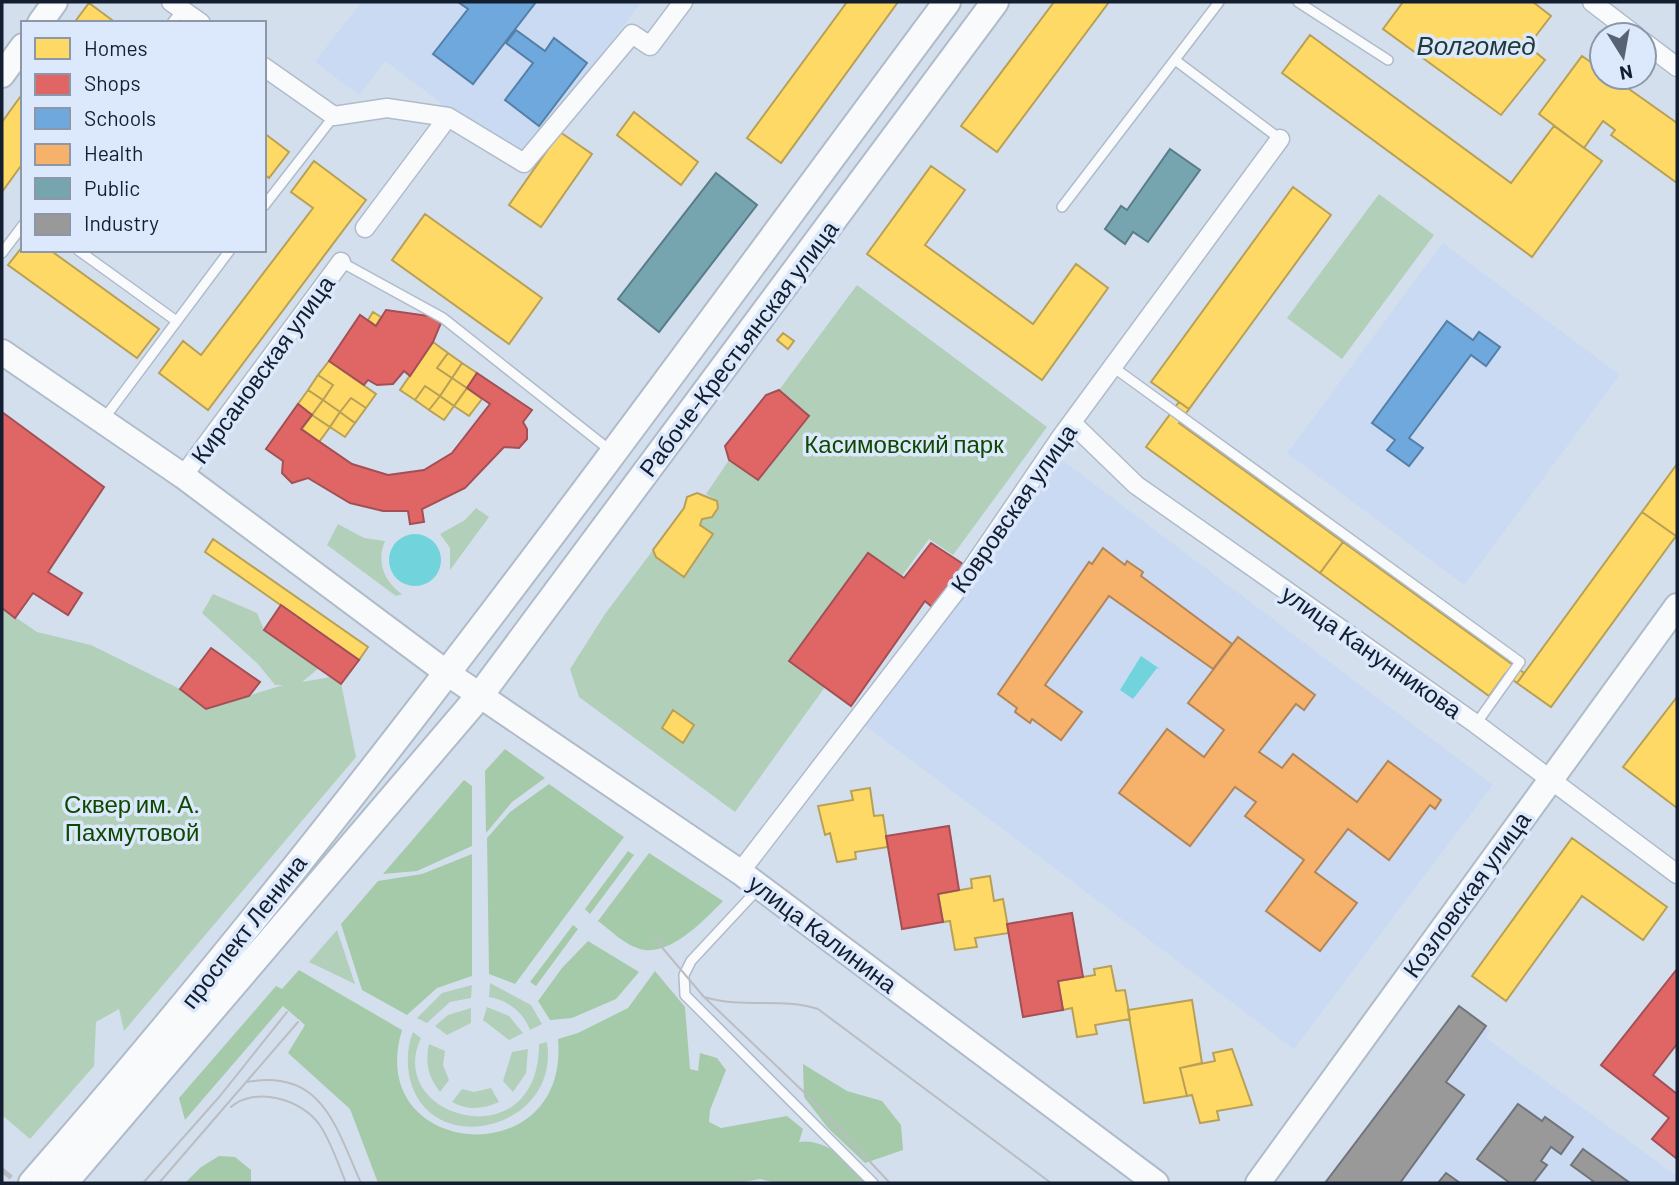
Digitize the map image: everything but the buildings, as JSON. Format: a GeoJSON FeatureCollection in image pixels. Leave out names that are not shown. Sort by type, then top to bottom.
{"type":"FeatureCollection","features":[{"type":"Feature","properties":{"kind":"main road","name":"Рабоче-Крестьянская улица"},"geometry":{"type":"LineString","coordinates":[[447,673],[947,2]]}},
{"type":"Feature","properties":{"kind":"main road","name":"Рабоче-Крестьянская улица"},"geometry":{"type":"LineString","coordinates":[[481,694],[995,2]]}},
{"type":"Feature","properties":{"kind":"main road","name":"проспект Ленина"},"geometry":{"type":"LineString","coordinates":[[64,1183],[447,673]]}},
{"type":"Feature","properties":{"kind":"main road","name":"проспект Ленина"},"geometry":{"type":"LineString","coordinates":[[32,1183],[156,1059],[481,694]]}},
{"type":"Feature","properties":{"kind":"street"},"geometry":{"type":"LineString","coordinates":[[41,21],[55,2]]}},
{"type":"Feature","properties":{"kind":"street"},"geometry":{"type":"LineString","coordinates":[[266,68],[334,116],[387,108],[448,117],[524,163],[632,34],[650,46],[683,2]]}},
{"type":"Feature","properties":{"kind":"street"},"geometry":{"type":"LineString","coordinates":[[1592,2],[1617,21]]}},
{"type":"Feature","properties":{"kind":"street"},"geometry":{"type":"LineString","coordinates":[[175,11],[197,21]]}},
{"type":"Feature","properties":{"kind":"street"},"geometry":{"type":"LineString","coordinates":[[2,75],[21,49]]}},
{"type":"Feature","properties":{"kind":"street"},"geometry":{"type":"LineString","coordinates":[[1658,53],[1677,67]]}},
{"type":"Feature","properties":{"kind":"street"},"geometry":{"type":"LineString","coordinates":[[365,228],[448,117]]}},
{"type":"Feature","properties":{"kind":"street","name":"Ковровская улица"},"geometry":{"type":"LineString","coordinates":[[740,872],[959,587],[1072,423],[1280,139]]}},
{"type":"Feature","properties":{"kind":"street","name":"Кирсановская улица"},"geometry":{"type":"LineString","coordinates":[[183,476],[341,262]]}},
{"type":"Feature","properties":{"kind":"street","name":"улица Калинина"},"geometry":{"type":"LineString","coordinates":[[2,352],[183,476],[447,673],[761,887],[1156,1183]]}},
{"type":"Feature","properties":{"kind":"street","name":"улица Канунникова"},"geometry":{"type":"LineString","coordinates":[[1072,423],[1136,485],[1476,724],[1677,874]]}},
{"type":"Feature","properties":{"kind":"street","name":"Козловская улица"},"geometry":{"type":"LineString","coordinates":[[1258,1183],[1549,778],[1677,606]]}},
{"type":"Feature","properties":{"kind":"lane"},"geometry":{"type":"LineString","coordinates":[[1062,207],[1219,2]]}},
{"type":"Feature","properties":{"kind":"lane"},"geometry":{"type":"LineString","coordinates":[[1298,2],[1388,60]]}},
{"type":"Feature","properties":{"kind":"lane"},"geometry":{"type":"LineString","coordinates":[[1175,60],[1280,139]]}},
{"type":"Feature","properties":{"kind":"lane"},"geometry":{"type":"LineString","coordinates":[[266,203],[334,116]]}},
{"type":"Feature","properties":{"kind":"lane"},"geometry":{"type":"LineString","coordinates":[[2,253],[21,228]]}},
{"type":"Feature","properties":{"kind":"lane"},"geometry":{"type":"LineString","coordinates":[[81,252],[175,320]]}},
{"type":"Feature","properties":{"kind":"lane"},"geometry":{"type":"LineString","coordinates":[[103,421],[175,320],[228,252]]}},
{"type":"Feature","properties":{"kind":"lane"},"geometry":{"type":"LineString","coordinates":[[341,262],[443,318],[612,452]]}},
{"type":"Feature","properties":{"kind":"lane"},"geometry":{"type":"LineString","coordinates":[[1113,367],[1520,662],[1476,724]]}},
{"type":"Feature","properties":{"kind":"lane"},"geometry":{"type":"LineString","coordinates":[[761,887],[691,961],[684,975],[685,995],[694,1007],[873,1183]]}},
{"type":"Feature","properties":{"kind":"shaded area"},"geometry":{"type":"Polygon","coordinates":[[[361,2],[642,2],[519,161],[385,61],[359,95],[315,62],[361,2]]]}},
{"type":"Feature","properties":{"kind":"shaded area"},"geometry":{"type":"Polygon","coordinates":[[[1443,243],[1620,375],[1464,585],[1287,453],[1443,243]]]}},
{"type":"Feature","properties":{"kind":"shaded area"},"geometry":{"type":"Polygon","coordinates":[[[1062,460],[1493,785],[1294,1049],[862,723],[1062,460]]]}},
{"type":"Feature","properties":{"kind":"shaded area"},"geometry":{"type":"Polygon","coordinates":[[[1459,1006],[1490,1030],[1486,1038],[1677,1176],[1677,1183],[1325,1183],[1459,1006]]]}},
{"type":"Feature","properties":{"kind":"green space"},"geometry":{"type":"Polygon","coordinates":[[[1379,194],[1434,235],[1342,359],[1287,318],[1379,194]]]}},
{"type":"Feature","properties":{"kind":"green space","name":"Касимовский парк"},"geometry":{"type":"Polygon","coordinates":[[[857,285],[1047,427],[953,555],[929,539],[898,581],[868,554],[789,661],[825,687],[735,812],[579,697],[570,669],[605,614],[653,550],[656,557],[684,577],[713,535],[700,525],[702,519],[712,517],[718,508],[717,501],[706,494],[729,460],[758,480],[808,416],[779,390],[857,285]]]}},
{"type":"Feature","properties":{"kind":"green space"},"geometry":{"type":"Polygon","coordinates":[[[476,508],[489,517],[450,570],[450,548],[440,534],[465,520],[476,508]]]}},
{"type":"Feature","properties":{"kind":"green space"},"geometry":{"type":"Polygon","coordinates":[[[338,524],[364,538],[385,541],[381,556],[383,570],[390,583],[402,594],[396,596],[327,545],[338,524]]]}},
{"type":"Feature","properties":{"kind":"green space","name":"Сквер им. А. Пахмутовой"},"geometry":{"type":"Polygon","coordinates":[[[213,594],[257,613],[264,630],[319,668],[302,682],[331,677],[341,683],[356,757],[124,1031],[119,1009],[96,1022],[94,1066],[30,1139],[2,1115],[2,608],[37,632],[91,645],[180,689],[206,709],[283,685],[275,685],[258,664],[202,613],[213,594]]]}},
{"type":"Feature","properties":{"kind":"green space"},"geometry":{"type":"Polygon","coordinates":[[[505,749],[545,778],[512,802],[486,833],[485,771],[505,749]]]}},
{"type":"Feature","properties":{"kind":"green space"},"geometry":{"type":"Polygon","coordinates":[[[464,780],[472,786],[472,846],[417,871],[383,874],[464,780]]]}},
{"type":"Feature","properties":{"kind":"green space"},"geometry":{"type":"Polygon","coordinates":[[[549,784],[624,837],[515,984],[489,974],[487,838],[510,812],[549,784]]]}},
{"type":"Feature","properties":{"kind":"green space"},"geometry":{"type":"Polygon","coordinates":[[[628,851],[634,855],[590,914],[585,909],[628,851]]]}},
{"type":"Feature","properties":{"kind":"green space"},"geometry":{"type":"Polygon","coordinates":[[[649,853],[723,901],[678,941],[645,950],[626,942],[598,921],[649,853]]]}},
{"type":"Feature","properties":{"kind":"green space"},"geometry":{"type":"Polygon","coordinates":[[[472,854],[472,976],[437,988],[407,1015],[362,990],[341,924],[378,881],[422,874],[472,854]]]}},
{"type":"Feature","properties":{"kind":"green space"},"geometry":{"type":"Polygon","coordinates":[[[573,925],[578,929],[536,986],[530,982],[573,925]]]}},
{"type":"Feature","properties":{"kind":"green space"},"geometry":{"type":"Polygon","coordinates":[[[337,930],[355,984],[309,962],[337,930]]]}},
{"type":"Feature","properties":{"kind":"green space"},"geometry":{"type":"Polygon","coordinates":[[[588,941],[639,972],[616,999],[572,1018],[550,1020],[538,1001],[562,968],[588,941]]]}},
{"type":"Feature","properties":{"kind":"green space"},"geometry":{"type":"Polygon","coordinates":[[[299,970],[402,1030],[398,1073],[412,1105],[437,1126],[470,1134],[504,1130],[533,1114],[553,1083],[558,1039],[578,1033],[628,1008],[655,971],[685,1007],[690,1069],[698,1071],[700,1053],[717,1058],[726,1070],[710,1110],[709,1122],[721,1128],[787,1116],[803,1129],[799,1142],[820,1144],[829,1148],[874,1183],[776,1183],[760,1179],[739,1183],[378,1183],[350,1109],[288,1053],[305,1025],[283,1006],[185,1120],[179,1098],[276,986],[282,989],[299,970]]]}},
{"type":"Feature","properties":{"kind":"green space"},"geometry":{"type":"Polygon","coordinates":[[[490,983],[531,1005],[542,1024],[530,1030],[514,1008],[489,997],[490,983]]]}},
{"type":"Feature","properties":{"kind":"green space"},"geometry":{"type":"Polygon","coordinates":[[[472,985],[471,998],[450,1002],[427,1023],[417,1018],[442,993],[472,985]]]}},
{"type":"Feature","properties":{"kind":"green space"},"geometry":{"type":"Polygon","coordinates":[[[487,1007],[509,1016],[523,1033],[509,1040],[483,1020],[487,1007]]]}},
{"type":"Feature","properties":{"kind":"green space"},"geometry":{"type":"Polygon","coordinates":[[[471,1008],[471,1023],[447,1035],[435,1026],[448,1015],[471,1008]]]}},
{"type":"Feature","properties":{"kind":"green space"},"geometry":{"type":"Polygon","coordinates":[[[413,1032],[421,1038],[415,1066],[423,1089],[442,1106],[466,1115],[492,1115],[515,1104],[532,1081],[539,1044],[547,1042],[546,1073],[534,1097],[514,1114],[490,1125],[464,1126],[440,1119],[420,1102],[409,1075],[408,1053],[413,1032]]]}},
{"type":"Feature","properties":{"kind":"green space"},"geometry":{"type":"Polygon","coordinates":[[[429,1044],[445,1051],[443,1065],[449,1080],[440,1092],[428,1070],[429,1044]]]}},
{"type":"Feature","properties":{"kind":"green space"},"geometry":{"type":"Polygon","coordinates":[[[528,1049],[526,1073],[513,1092],[503,1081],[512,1052],[528,1049]]]}},
{"type":"Feature","properties":{"kind":"green space"},"geometry":{"type":"Polygon","coordinates":[[[803,1064],[847,1091],[882,1101],[901,1125],[903,1150],[865,1163],[828,1128],[804,1097],[803,1064]]]}},
{"type":"Feature","properties":{"kind":"green space"},"geometry":{"type":"Polygon","coordinates":[[[491,1088],[499,1102],[476,1108],[452,1102],[462,1089],[474,1092],[491,1088]]]}},
{"type":"Feature","properties":{"kind":"green space"},"geometry":{"type":"Polygon","coordinates":[[[219,1156],[235,1157],[251,1170],[251,1183],[185,1183],[201,1167],[219,1156]]]}},
{"type":"Feature","properties":{"kind":"water"},"geometry":{"type":"Polygon","coordinates":[[[415,534],[434,541],[441,560],[434,579],[415,586],[396,579],[389,560],[396,541],[415,534]]]}},
{"type":"Feature","properties":{"kind":"water"},"geometry":{"type":"Polygon","coordinates":[[[1141,656],[1160,669],[1157,668],[1133,699],[1120,690],[1141,656]]]}},
{"type":"Feature","properties":{"kind":"tram line"},"geometry":{"type":"LineString","coordinates":[[654,938],[704,997],[808,1096],[890,1183]]}},
{"type":"Feature","properties":{"kind":"tram line"},"geometry":{"type":"LineString","coordinates":[[704,997],[818,1009],[1051,1183]]}},
{"type":"Feature","properties":{"kind":"tram line"},"geometry":{"type":"LineString","coordinates":[[143,1183],[220,1096],[287,1012]]}},
{"type":"Feature","properties":{"kind":"tram line"},"geometry":{"type":"LineString","coordinates":[[159,1183],[298,1022]]}},
{"type":"Feature","properties":{"kind":"tram line"},"geometry":{"type":"LineString","coordinates":[[247,1082],[273,1080],[293,1084],[310,1093],[334,1123],[361,1183]]}},
{"type":"Feature","properties":{"kind":"tram line"},"geometry":{"type":"LineString","coordinates":[[231,1107],[252,1097],[265,1097],[277,1098],[301,1108],[319,1124],[331,1145],[346,1183]]}},
{"type":"Feature","properties":{"kind":"railway"},"geometry":{"type":"LineString","coordinates":[[2,1170],[18,1183]]}},
{"type":"Feature","properties":{"kind":"water label","name":"Волгомед"},"geometry":{"type":"Point","coordinates":[1476,44]}}]}
